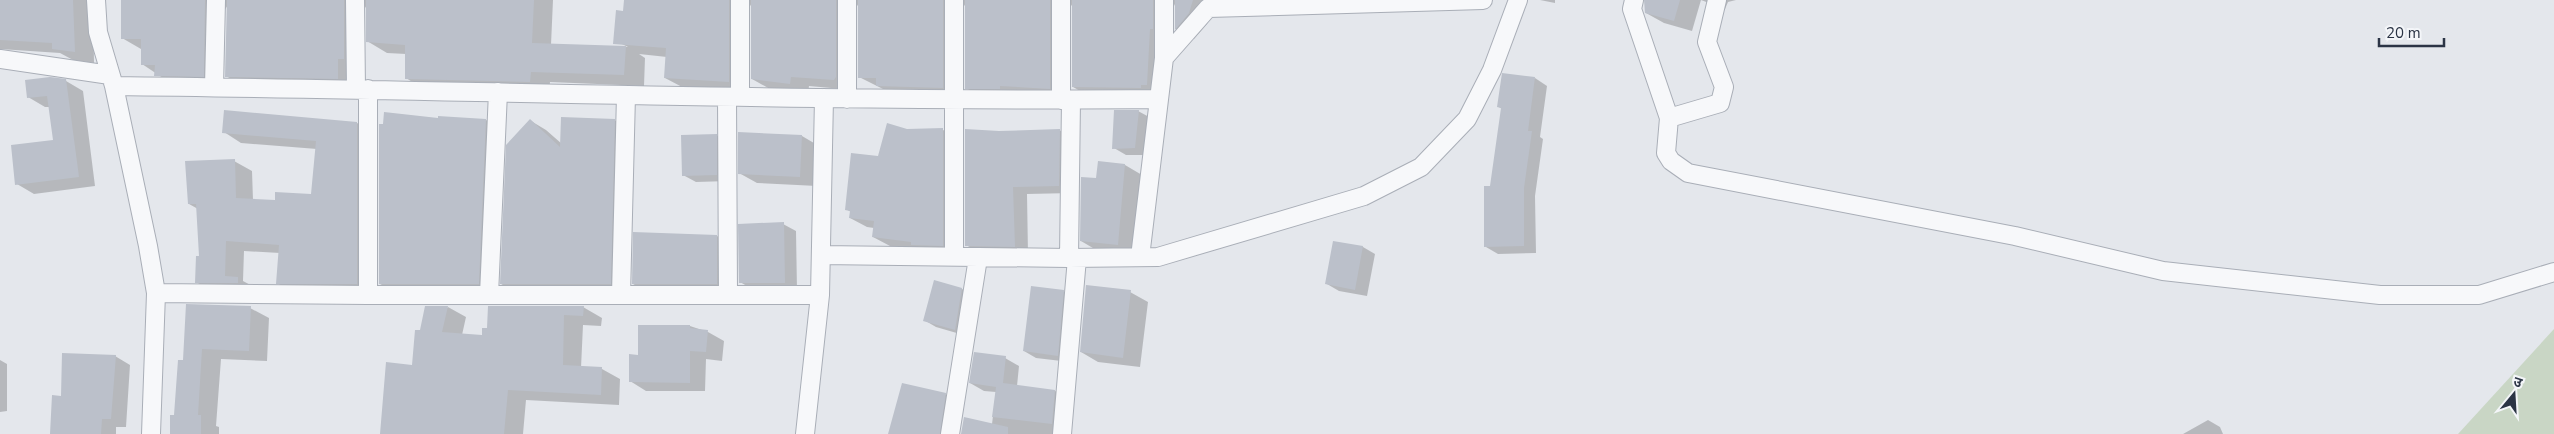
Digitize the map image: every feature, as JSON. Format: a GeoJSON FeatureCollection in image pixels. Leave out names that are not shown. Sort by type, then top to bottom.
{"type":"FeatureCollection","features":[{"type":"Feature","properties":{"kind":"street"},"geometry":{"type":"LineString","coordinates":[[96,0],[98,32],[112,81],[148,246],[156,294],[151,434]]}},
{"type":"Feature","properties":{"kind":"street"},"geometry":{"type":"LineString","coordinates":[[214,87],[216,0]]}},
{"type":"Feature","properties":{"kind":"street"},"geometry":{"type":"LineString","coordinates":[[355,0],[362,89],[368,295]]}},
{"type":"Feature","properties":{"kind":"street"},"geometry":{"type":"LineString","coordinates":[[728,295],[733,97],[740,0]]}},
{"type":"Feature","properties":{"kind":"street"},"geometry":{"type":"LineString","coordinates":[[847,0],[847,99]]}},
{"type":"Feature","properties":{"kind":"street"},"geometry":{"type":"LineString","coordinates":[[954,0],[954,256]]}},
{"type":"Feature","properties":{"kind":"street"},"geometry":{"type":"LineString","coordinates":[[1061,0],[1073,258],[1062,434]]}},
{"type":"Feature","properties":{"kind":"street"},"geometry":{"type":"LineString","coordinates":[[1140,257],[1164,58],[1164,0]]}},
{"type":"Feature","properties":{"kind":"street"},"geometry":{"type":"LineString","coordinates":[[1164,58],[1208,8],[1271,3],[1490,0]]}},
{"type":"Feature","properties":{"kind":"street"},"geometry":{"type":"LineString","coordinates":[[821,255],[954,256],[978,258],[1158,257],[1364,196],[1421,167],[1467,119],[1492,70],[1518,0]]}},
{"type":"Feature","properties":{"kind":"street"},"geometry":{"type":"LineString","coordinates":[[1634,0],[1632,9],[1669,118],[1666,153],[1670,162],[1688,173],[2015,236],[2163,271],[2380,295],[2479,295],[2554,272]]}},
{"type":"Feature","properties":{"kind":"street"},"geometry":{"type":"LineString","coordinates":[[1669,118],[1720,103],[1724,88],[1707,42],[1717,0]]}},
{"type":"Feature","properties":{"kind":"street"},"geometry":{"type":"LineString","coordinates":[[0,59],[112,81],[214,87],[847,99],[1159,99]]}},
{"type":"Feature","properties":{"kind":"street"},"geometry":{"type":"LineString","coordinates":[[490,295],[498,92]]}},
{"type":"Feature","properties":{"kind":"street"},"geometry":{"type":"LineString","coordinates":[[621,295],[626,94]]}},
{"type":"Feature","properties":{"kind":"street"},"geometry":{"type":"LineString","coordinates":[[805,434],[820,295],[824,98]]}},
{"type":"Feature","properties":{"kind":"street"},"geometry":{"type":"LineString","coordinates":[[950,434],[978,258]]}},
{"type":"Feature","properties":{"kind":"street"},"geometry":{"type":"LineString","coordinates":[[156,294],[820,295]]}},
{"type":"Feature","properties":{"kind":"green space"},"geometry":{"type":"Polygon","coordinates":[[[2554,329],[2554,434],[2458,434],[2554,329]]]}},
{"type":"Feature","properties":{"kind":"building"},"geometry":{"type":"Polygon","coordinates":[[[0,0],[73,0],[75,52],[52,49],[52,43],[0,40],[0,0]]]}},
{"type":"Feature","properties":{"kind":"building"},"geometry":{"type":"Polygon","coordinates":[[[121,0],[205,0],[204,77],[154,76],[155,65],[141,65],[141,39],[121,39],[121,0]]]}},
{"type":"Feature","properties":{"kind":"building"},"geometry":{"type":"Polygon","coordinates":[[[227,0],[344,0],[344,59],[338,59],[338,79],[225,77],[227,0]]]}},
{"type":"Feature","properties":{"kind":"building"},"geometry":{"type":"Polygon","coordinates":[[[366,0],[534,0],[532,43],[626,46],[624,75],[531,72],[530,82],[405,79],[405,45],[366,42],[366,0]]]}},
{"type":"Feature","properties":{"kind":"building"},"geometry":{"type":"Polygon","coordinates":[[[624,0],[729,0],[729,82],[664,78],[666,48],[613,44],[616,10],[623,11],[624,0]]]}},
{"type":"Feature","properties":{"kind":"building"},"geometry":{"type":"Polygon","coordinates":[[[751,0],[836,0],[836,77],[834,80],[791,77],[790,84],[751,79],[751,0]]]}},
{"type":"Feature","properties":{"kind":"building"},"geometry":{"type":"Polygon","coordinates":[[[858,0],[943,0],[943,88],[876,86],[876,78],[858,78],[858,0]]]}},
{"type":"Feature","properties":{"kind":"building"},"geometry":{"type":"Polygon","coordinates":[[[965,0],[1050,0],[1050,89],[1000,86],[1000,89],[965,89],[965,0]]]}},
{"type":"Feature","properties":{"kind":"building"},"geometry":{"type":"Polygon","coordinates":[[[1072,0],[1153,0],[1153,29],[1150,29],[1147,85],[1141,85],[1141,88],[1072,87],[1072,0]]]}},
{"type":"Feature","properties":{"kind":"building"},"geometry":{"type":"Polygon","coordinates":[[[1175,0],[1193,0],[1189,13],[1175,30],[1175,0]]]}},
{"type":"Feature","properties":{"kind":"building"},"geometry":{"type":"Polygon","coordinates":[[[1644,0],[1680,0],[1674,21],[1645,13],[1644,0]]]}},
{"type":"Feature","properties":{"kind":"building"},"geometry":{"type":"Polygon","coordinates":[[[1502,73],[1535,77],[1528,131],[1532,131],[1524,188],[1524,246],[1484,247],[1484,186],[1490,186],[1501,108],[1497,107],[1502,73]]]}},
{"type":"Feature","properties":{"kind":"building"},"geometry":{"type":"Polygon","coordinates":[[[50,77],[66,79],[79,177],[15,185],[11,145],[53,140],[47,96],[27,98],[25,80],[50,77]]]}},
{"type":"Feature","properties":{"kind":"building"},"geometry":{"type":"Polygon","coordinates":[[[224,110],[357,122],[357,284],[276,284],[279,245],[226,241],[225,276],[238,277],[238,283],[195,283],[196,256],[199,256],[196,204],[188,204],[185,161],[235,159],[236,198],[275,200],[275,192],[311,194],[316,141],[222,133],[224,110]]]}},
{"type":"Feature","properties":{"kind":"building"},"geometry":{"type":"Polygon","coordinates":[[[1114,110],[1139,110],[1135,148],[1112,149],[1114,110]]]}},
{"type":"Feature","properties":{"kind":"building"},"geometry":{"type":"Polygon","coordinates":[[[384,112],[438,118],[438,116],[486,119],[479,284],[379,284],[379,124],[383,124],[384,112]]]}},
{"type":"Feature","properties":{"kind":"building"},"geometry":{"type":"Polygon","coordinates":[[[561,117],[615,119],[611,284],[500,284],[506,145],[530,119],[560,147],[561,117]]]}},
{"type":"Feature","properties":{"kind":"building"},"geometry":{"type":"Polygon","coordinates":[[[887,123],[907,129],[943,128],[943,246],[911,245],[911,242],[872,237],[874,221],[849,218],[850,211],[845,210],[851,153],[878,156],[887,123]]]}},
{"type":"Feature","properties":{"kind":"building"},"geometry":{"type":"Polygon","coordinates":[[[965,129],[999,131],[1060,129],[1059,186],[1013,187],[1015,247],[965,246],[965,129]]]}},
{"type":"Feature","properties":{"kind":"building"},"geometry":{"type":"Polygon","coordinates":[[[738,132],[802,135],[800,177],[738,174],[738,132]]]}},
{"type":"Feature","properties":{"kind":"building"},"geometry":{"type":"Polygon","coordinates":[[[717,134],[717,175],[682,176],[681,135],[717,134]]]}},
{"type":"Feature","properties":{"kind":"building"},"geometry":{"type":"Polygon","coordinates":[[[1098,161],[1125,164],[1118,245],[1080,241],[1081,177],[1096,178],[1098,161]]]}},
{"type":"Feature","properties":{"kind":"building"},"geometry":{"type":"Polygon","coordinates":[[[784,222],[785,283],[739,283],[738,224],[784,222]]]}},
{"type":"Feature","properties":{"kind":"building"},"geometry":{"type":"Polygon","coordinates":[[[633,232],[717,235],[717,284],[632,284],[633,232]]]}},
{"type":"Feature","properties":{"kind":"building"},"geometry":{"type":"Polygon","coordinates":[[[1333,241],[1363,246],[1355,290],[1325,284],[1333,241]]]}},
{"type":"Feature","properties":{"kind":"building"},"geometry":{"type":"Polygon","coordinates":[[[934,280],[962,288],[955,330],[923,321],[934,280]]]}},
{"type":"Feature","properties":{"kind":"building"},"geometry":{"type":"Polygon","coordinates":[[[1086,285],[1131,290],[1123,358],[1080,352],[1086,285]]]}},
{"type":"Feature","properties":{"kind":"building"},"geometry":{"type":"Polygon","coordinates":[[[1031,286],[1064,290],[1058,356],[1023,351],[1031,286]]]}},
{"type":"Feature","properties":{"kind":"building"},"geometry":{"type":"Polygon","coordinates":[[[186,304],[251,306],[249,351],[202,349],[198,415],[201,415],[201,434],[170,434],[170,415],[174,415],[178,360],[183,360],[186,304]]]}},
{"type":"Feature","properties":{"kind":"building"},"geometry":{"type":"Polygon","coordinates":[[[425,306],[448,306],[442,332],[482,335],[482,328],[487,328],[488,306],[584,306],[583,316],[564,315],[563,365],[602,367],[601,395],[508,390],[504,434],[380,434],[386,362],[412,365],[415,330],[420,330],[425,306]]]}},
{"type":"Feature","properties":{"kind":"building"},"geometry":{"type":"Polygon","coordinates":[[[638,325],[690,325],[690,328],[708,330],[706,352],[690,351],[690,383],[629,382],[629,354],[638,355],[638,325]]]}},
{"type":"Feature","properties":{"kind":"building"},"geometry":{"type":"Polygon","coordinates":[[[974,352],[1006,356],[1003,383],[1055,390],[1052,424],[992,417],[996,387],[969,383],[974,352]]]}},
{"type":"Feature","properties":{"kind":"building"},"geometry":{"type":"Polygon","coordinates":[[[62,353],[116,355],[111,419],[102,419],[101,434],[50,434],[52,395],[61,396],[62,353]]]}},
{"type":"Feature","properties":{"kind":"building"},"geometry":{"type":"Polygon","coordinates":[[[902,383],[946,393],[940,434],[888,434],[902,383]]]}},
{"type":"Feature","properties":{"kind":"building"},"geometry":{"type":"Polygon","coordinates":[[[964,417],[1008,427],[1008,434],[961,434],[964,417]]]}}]}
